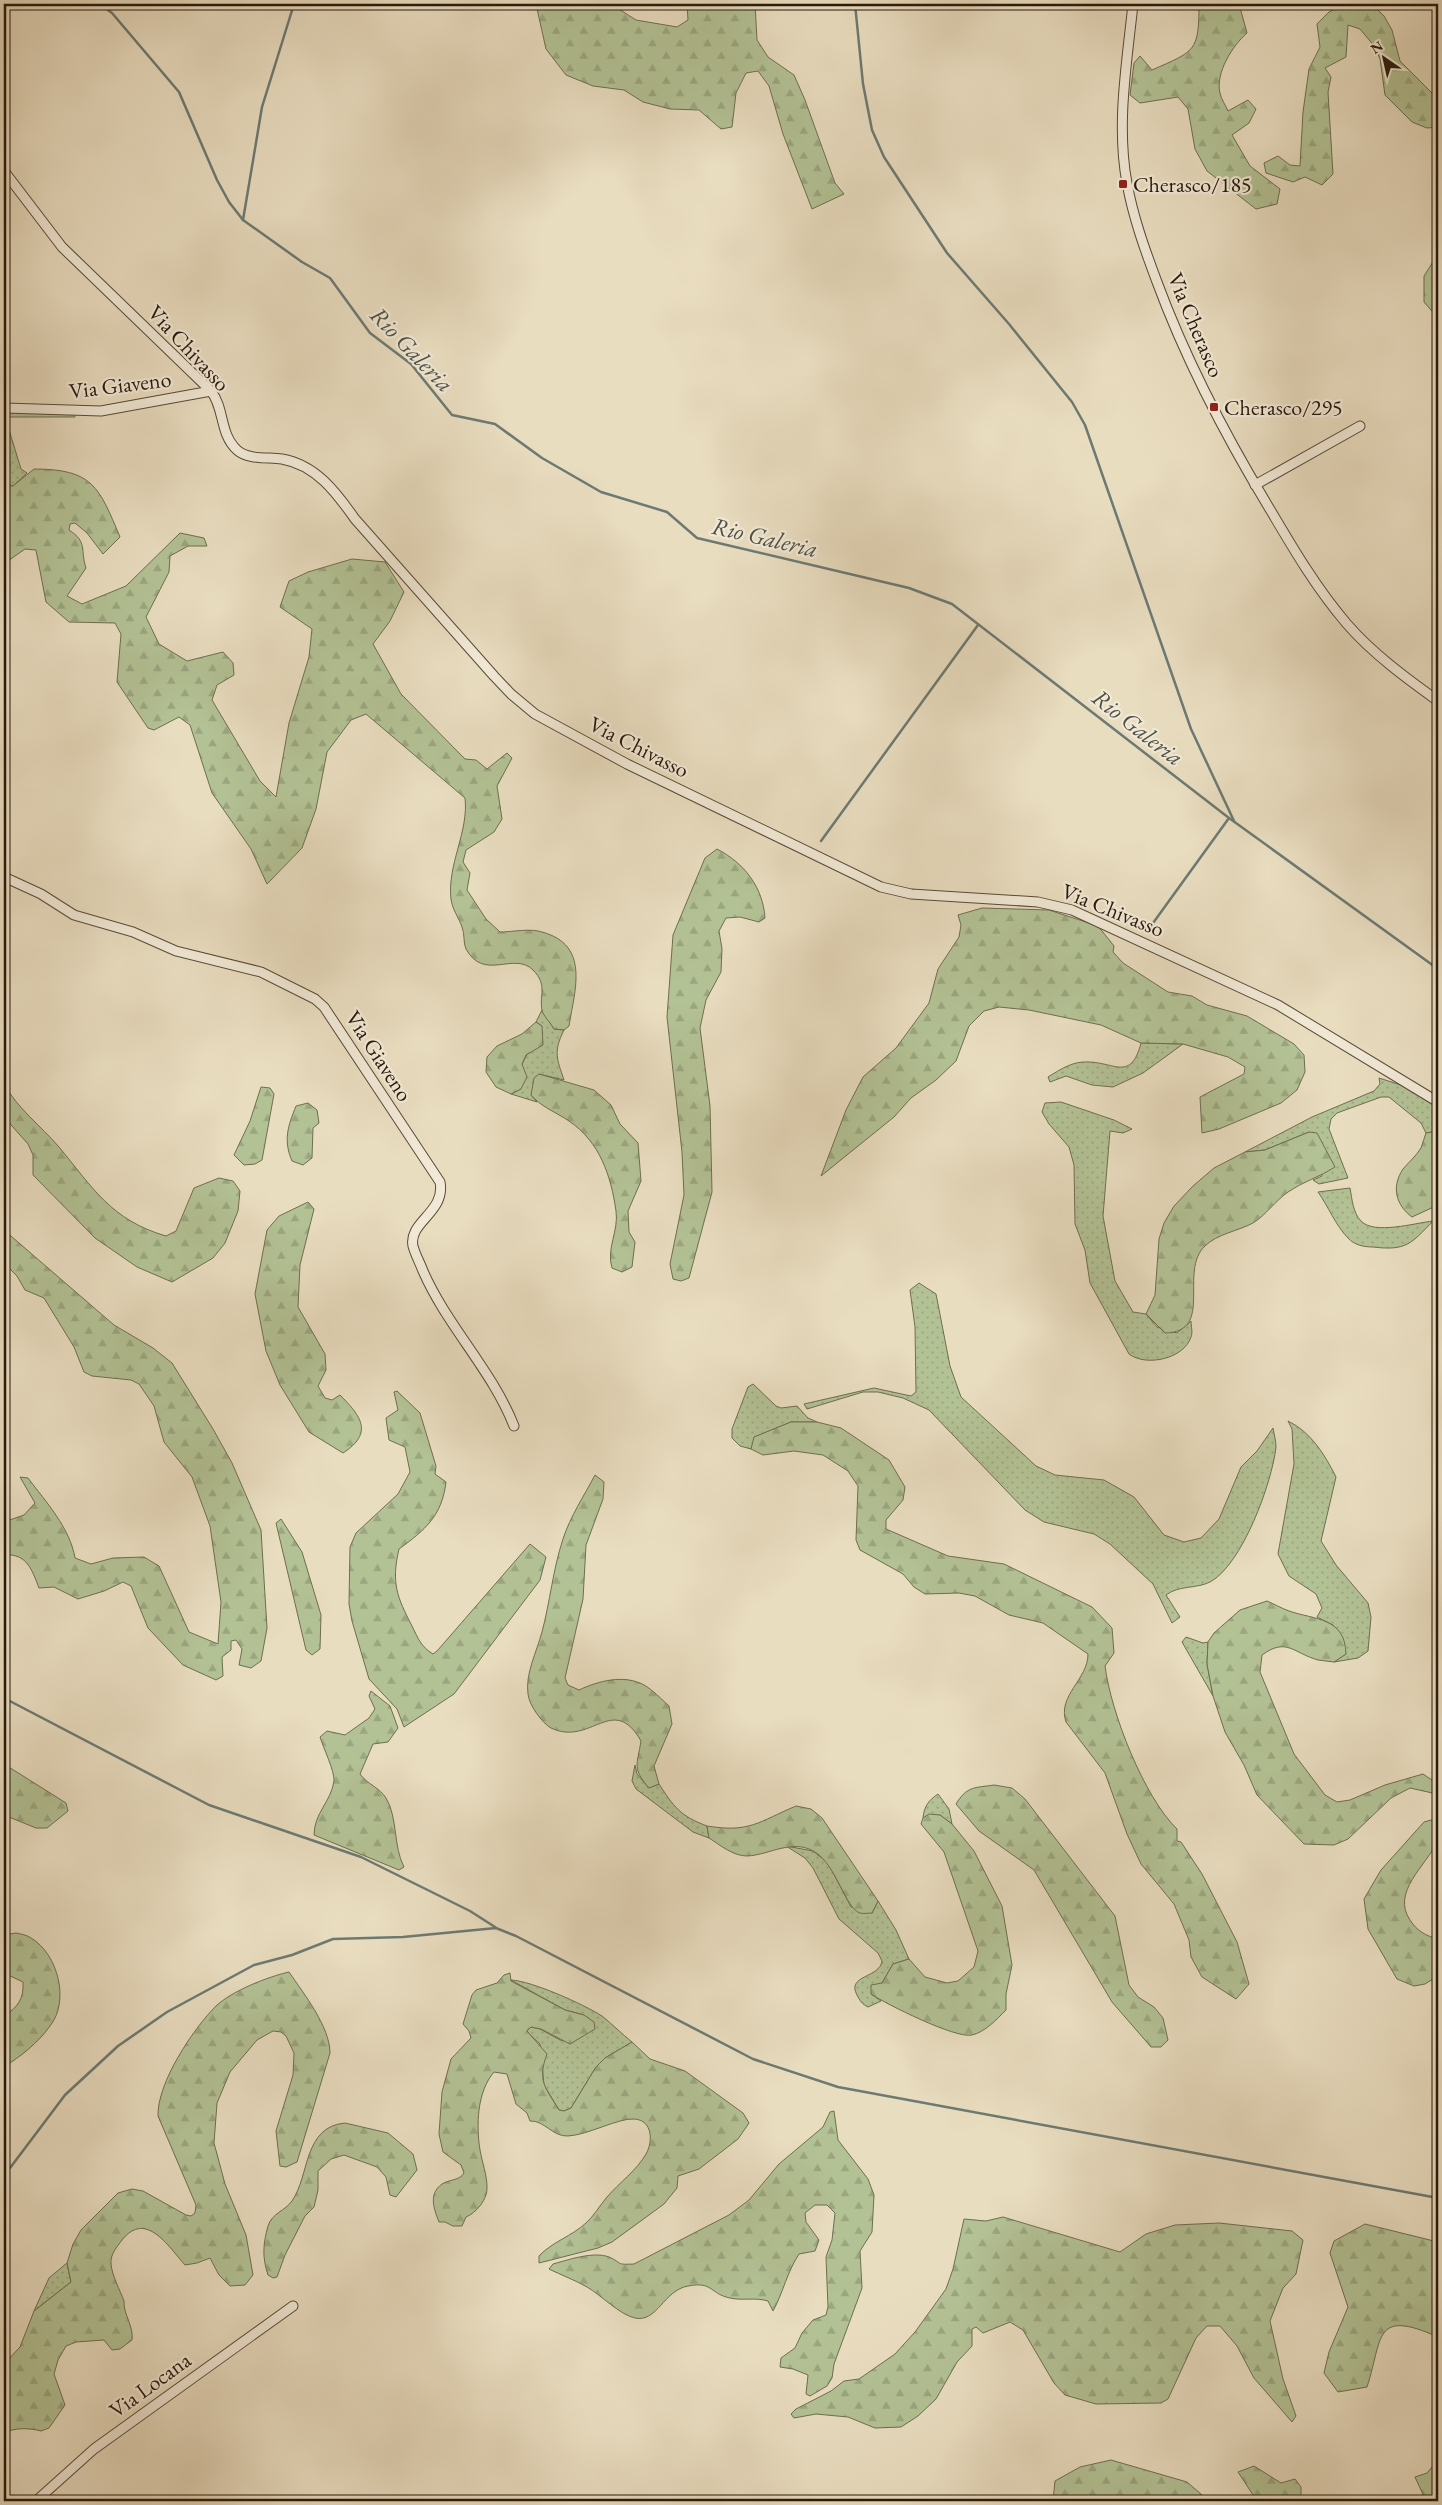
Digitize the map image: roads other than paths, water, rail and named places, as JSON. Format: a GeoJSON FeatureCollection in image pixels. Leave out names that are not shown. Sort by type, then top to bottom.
{"type":"FeatureCollection","features":[{"type":"Feature","properties":{"kind":"street","name":"Via Cherasco"},"geometry":{"type":"LineString","coordinates":[[1133,4],[1124,92],[1123,137],[1127,184],[1145,249],[1189,363],[1255,485],[1320,590],[1348,625],[1368,645],[1438,701]]}},
{"type":"Feature","properties":{"kind":"street","name":"Via Chivasso"},"geometry":{"type":"LineString","coordinates":[[4,171],[62,247],[211,391],[219,402],[226,436],[238,452],[251,456],[296,463],[323,480],[511,694],[550,724],[627,764],[882,887],[911,894],[1038,902],[1072,910],[1278,1005],[1438,1102]]}},
{"type":"Feature","properties":{"kind":"street","name":"Via Giaveno"},"geometry":{"type":"LineString","coordinates":[[4,408],[101,411],[211,391]]}},
{"type":"Feature","properties":{"kind":"street"},"geometry":{"type":"LineString","coordinates":[[1255,485],[1360,426]]}},
{"type":"Feature","properties":{"kind":"street","name":"Via Giaveno"},"geometry":{"type":"LineString","coordinates":[[4,877],[41,894],[74,915],[132,932],[176,951],[261,972],[315,999],[324,1007],[440,1182],[438,1202],[416,1231],[414,1248],[433,1293],[500,1397],[514,1426]]}},
{"type":"Feature","properties":{"kind":"street","name":"Via Locana"},"geometry":{"type":"LineString","coordinates":[[36,2501],[94,2448],[293,2306]]}},
{"type":"Feature","properties":{"kind":"waterway","name":"Rio Galeria"},"geometry":{"type":"LineString","coordinates":[[100,4],[112,13],[179,92],[217,180],[229,202],[243,220],[302,262],[330,278],[370,333],[411,364],[452,415],[495,424],[542,458],[601,492],[667,512],[697,538],[909,588],[952,604],[1229,818],[1438,969]]}},
{"type":"Feature","properties":{"kind":"waterway"},"geometry":{"type":"LineString","coordinates":[[243,220],[262,107],[294,4]]}},
{"type":"Feature","properties":{"kind":"waterway"},"geometry":{"type":"LineString","coordinates":[[855,4],[863,84],[872,130],[884,157],[947,253],[1009,324],[1072,402],[1085,425],[1191,729],[1234,821]]}},
{"type":"Feature","properties":{"kind":"waterway"},"geometry":{"type":"LineString","coordinates":[[821,841],[978,625]]}},
{"type":"Feature","properties":{"kind":"waterway"},"geometry":{"type":"LineString","coordinates":[[1148,930],[1229,818]]}},
{"type":"Feature","properties":{"kind":"waterway"},"geometry":{"type":"LineString","coordinates":[[4,1698],[209,1805],[361,1857],[470,1911],[495,1927]]}},
{"type":"Feature","properties":{"kind":"waterway"},"geometry":{"type":"LineString","coordinates":[[4,2172],[10,2168],[65,2095],[118,2046],[167,2012],[254,1965],[292,1955],[333,1939],[403,1937],[496,1928],[516,1936],[753,2059],[838,2087],[1438,2198]]}},
{"type":"Feature","properties":{"kind":"place","name":"Cherasco/185"},"geometry":{"type":"Point","coordinates":[1123,184]}},
{"type":"Feature","properties":{"kind":"place","name":"Cherasco/295"},"geometry":{"type":"Point","coordinates":[1214,407]}}]}
